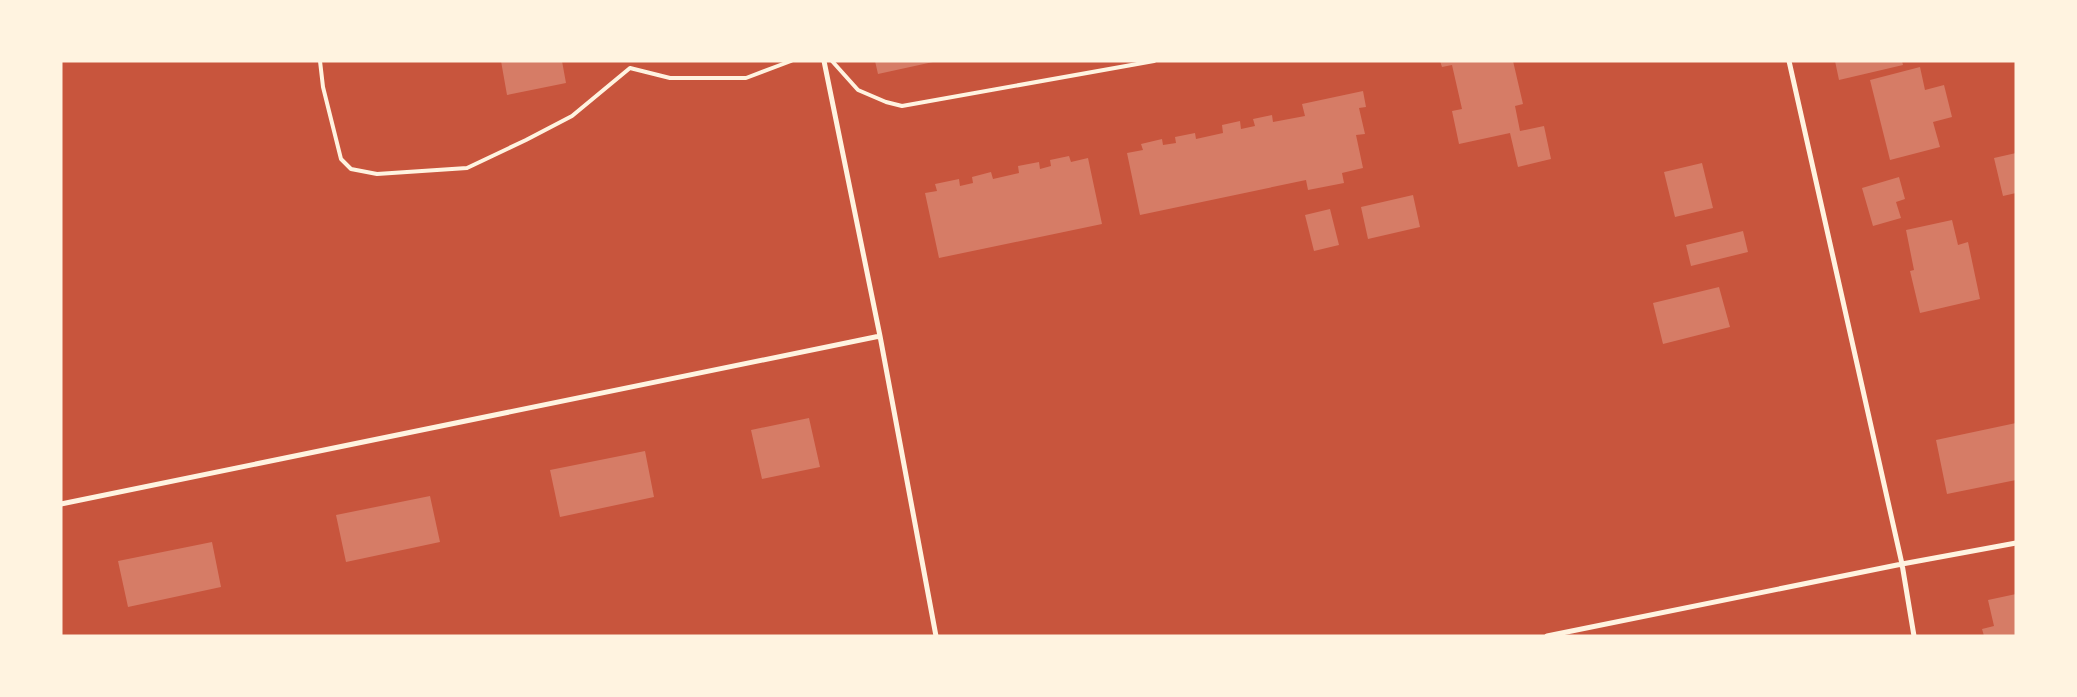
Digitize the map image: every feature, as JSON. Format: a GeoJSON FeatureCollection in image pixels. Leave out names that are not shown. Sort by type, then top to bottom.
{"type":"FeatureCollection","features":[{"type":"Feature","properties":{"kind":"street"},"geometry":{"type":"LineString","coordinates":[[824,61],[880,336],[936,636]]}},
{"type":"Feature","properties":{"kind":"street"},"geometry":{"type":"LineString","coordinates":[[1789,61],[1902,564],[1914,636]]}},
{"type":"Feature","properties":{"kind":"street"},"geometry":{"type":"LineString","coordinates":[[61,504],[880,336]]}},
{"type":"Feature","properties":{"kind":"street"},"geometry":{"type":"LineString","coordinates":[[1547,636],[1902,564],[2016,543]]}},
{"type":"Feature","properties":{"kind":"lane"},"geometry":{"type":"LineString","coordinates":[[320,61],[324,87],[342,159],[351,169],[377,174],[467,168],[572,116],[630,68]]}},
{"type":"Feature","properties":{"kind":"lane"},"geometry":{"type":"LineString","coordinates":[[630,61],[630,68]]}},
{"type":"Feature","properties":{"kind":"lane"},"geometry":{"type":"LineString","coordinates":[[630,68],[670,78],[746,78],[791,61]]}},
{"type":"Feature","properties":{"kind":"lane"},"geometry":{"type":"LineString","coordinates":[[832,61],[858,90],[886,102],[902,106],[1154,61]]}},
{"type":"Feature","properties":{"kind":"building"},"geometry":{"type":"Polygon","coordinates":[[[501,61],[562,61],[566,83],[507,95],[501,61]]]}},
{"type":"Feature","properties":{"kind":"building"},"geometry":{"type":"Polygon","coordinates":[[[875,61],[933,61],[933,62],[878,74],[875,61]]]}},
{"type":"Feature","properties":{"kind":"building"},"geometry":{"type":"Polygon","coordinates":[[[1440,61],[1513,61],[1523,104],[1515,106],[1520,131],[1544,126],[1551,159],[1518,167],[1510,133],[1459,144],[1452,111],[1462,109],[1452,65],[1442,67],[1440,61]]]}},
{"type":"Feature","properties":{"kind":"building"},"geometry":{"type":"Polygon","coordinates":[[[1835,61],[1902,61],[1903,65],[1839,80],[1835,61]]]}},
{"type":"Feature","properties":{"kind":"building"},"geometry":{"type":"Polygon","coordinates":[[[1920,67],[1925,90],[1944,85],[1952,117],[1933,122],[1940,147],[1890,160],[1870,80],[1920,67]]]}},
{"type":"Feature","properties":{"kind":"building"},"geometry":{"type":"Polygon","coordinates":[[[1363,91],[1366,107],[1359,108],[1365,134],[1356,135],[1363,168],[1342,173],[1344,183],[1308,190],[1306,180],[1140,215],[1127,153],[1143,150],[1141,144],[1162,139],[1163,145],[1176,143],[1175,137],[1195,133],[1196,139],[1223,133],[1222,125],[1240,121],[1241,129],[1255,126],[1253,119],[1272,115],[1273,122],[1305,116],[1302,104],[1363,91]]]}},
{"type":"Feature","properties":{"kind":"building"},"geometry":{"type":"Polygon","coordinates":[[[2016,153],[2016,193],[2003,196],[1994,158],[2016,153]]]}},
{"type":"Feature","properties":{"kind":"building"},"geometry":{"type":"Polygon","coordinates":[[[1069,156],[1071,162],[1088,158],[1102,224],[939,258],[925,193],[937,191],[935,184],[959,179],[960,186],[973,183],[972,177],[991,172],[993,179],[1019,173],[1018,166],[1039,162],[1040,169],[1051,166],[1050,160],[1069,156]]]}},
{"type":"Feature","properties":{"kind":"building"},"geometry":{"type":"Polygon","coordinates":[[[1702,163],[1713,208],[1675,217],[1664,172],[1702,163]]]}},
{"type":"Feature","properties":{"kind":"building"},"geometry":{"type":"Polygon","coordinates":[[[1899,177],[1905,199],[1896,202],[1901,218],[1873,226],[1862,188],[1899,177]]]}},
{"type":"Feature","properties":{"kind":"building"},"geometry":{"type":"Polygon","coordinates":[[[1413,195],[1420,227],[1368,239],[1361,207],[1413,195]]]}},
{"type":"Feature","properties":{"kind":"building"},"geometry":{"type":"Polygon","coordinates":[[[1330,209],[1339,245],[1314,251],[1305,215],[1330,209]]]}},
{"type":"Feature","properties":{"kind":"building"},"geometry":{"type":"Polygon","coordinates":[[[1952,220],[1958,245],[1968,242],[1980,299],[1920,313],[1910,271],[1914,270],[1906,230],[1952,220]]]}},
{"type":"Feature","properties":{"kind":"building"},"geometry":{"type":"Polygon","coordinates":[[[1743,231],[1748,252],[1691,266],[1686,245],[1743,231]]]}},
{"type":"Feature","properties":{"kind":"building"},"geometry":{"type":"Polygon","coordinates":[[[1719,287],[1730,327],[1663,344],[1653,303],[1719,287]]]}},
{"type":"Feature","properties":{"kind":"building"},"geometry":{"type":"Polygon","coordinates":[[[809,418],[820,467],[762,479],[751,430],[809,418]]]}},
{"type":"Feature","properties":{"kind":"building"},"geometry":{"type":"Polygon","coordinates":[[[2016,423],[2016,480],[1947,494],[1936,440],[2016,423]]]}},
{"type":"Feature","properties":{"kind":"building"},"geometry":{"type":"Polygon","coordinates":[[[645,451],[654,497],[560,517],[550,470],[645,451]]]}},
{"type":"Feature","properties":{"kind":"building"},"geometry":{"type":"Polygon","coordinates":[[[430,496],[440,542],[346,562],[336,515],[430,496]]]}},
{"type":"Feature","properties":{"kind":"building"},"geometry":{"type":"Polygon","coordinates":[[[212,542],[221,587],[128,607],[118,561],[212,542]]]}},
{"type":"Feature","properties":{"kind":"building"},"geometry":{"type":"Polygon","coordinates":[[[2016,594],[2016,636],[1984,636],[1982,629],[1994,626],[1988,600],[2016,594]]]}}]}
